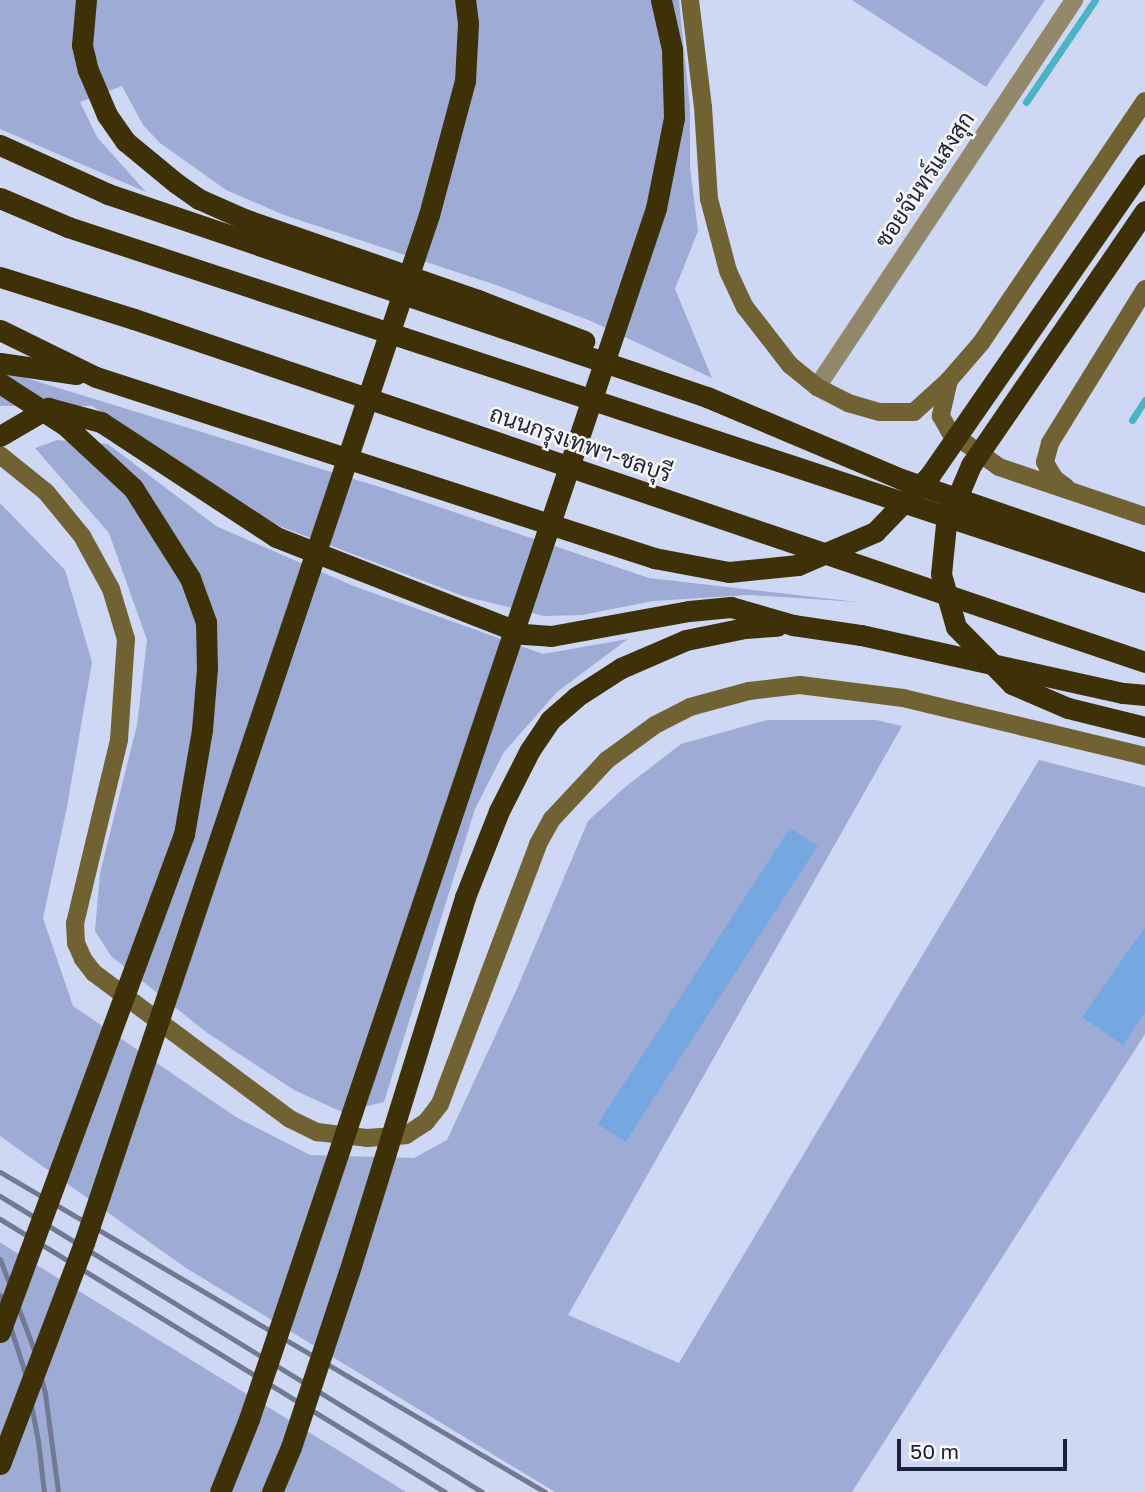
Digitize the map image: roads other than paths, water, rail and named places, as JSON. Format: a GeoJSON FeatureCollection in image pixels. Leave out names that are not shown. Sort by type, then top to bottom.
{"type":"FeatureCollection","features":[{"type":"Feature","properties":{"kind":"highway"},"geometry":{"type":"LineString","coordinates":[[86,0],[82,45],[97,95],[125,141],[154,167],[199,199],[309,243],[526,317],[611,353],[654,378]]}},
{"type":"Feature","properties":{"kind":"highway"},"geometry":{"type":"LineString","coordinates":[[0,1464],[84,1242],[429,215],[465,81],[468,23],[466,0]]}},
{"type":"Feature","properties":{"kind":"highway"},"geometry":{"type":"LineString","coordinates":[[220,1492],[249,1419],[656,208],[674,118],[672,48],[662,0]]}},
{"type":"Feature","properties":{"kind":"highway"},"geometry":{"type":"LineString","coordinates":[[0,145],[108,194],[654,378],[707,397],[901,479],[1145,563]]}},
{"type":"Feature","properties":{"kind":"highway"},"geometry":{"type":"LineString","coordinates":[[0,330],[96,377],[654,558],[729,572],[798,565],[875,531],[930,475],[1145,164]]}},
{"type":"Feature","properties":{"kind":"highway","name":"ถนนกรุงเทพฯ-ชลบุรี"},"geometry":{"type":"LineString","coordinates":[[0,198],[68,227],[1145,582]]}},
{"type":"Feature","properties":{"kind":"highway"},"geometry":{"type":"LineString","coordinates":[[1145,211],[971,465],[946,524],[941,574],[956,627],[1012,684],[1068,708],[1145,727]]}},
{"type":"Feature","properties":{"kind":"highway","name":"ถนนกรุงเทพฯ-ชลบุรี"},"geometry":{"type":"LineString","coordinates":[[0,277],[160,328],[1145,662]]}},
{"type":"Feature","properties":{"kind":"highway"},"geometry":{"type":"LineString","coordinates":[[0,363],[96,377]]}},
{"type":"Feature","properties":{"kind":"highway"},"geometry":{"type":"LineString","coordinates":[[0,383],[65,425],[133,488],[190,578],[206,622],[207,668],[202,730],[184,834],[0,1332]]}},
{"type":"Feature","properties":{"kind":"highway"},"geometry":{"type":"LineString","coordinates":[[0,436],[48,408],[101,422],[276,537],[524,634],[551,636],[688,611],[731,607],[793,625],[861,635],[1123,693],[1145,695]]}},
{"type":"Feature","properties":{"kind":"highway"},"geometry":{"type":"LineString","coordinates":[[272,1492],[291,1447],[349,1272],[464,897],[499,811],[530,750],[550,720],[576,697],[621,668],[686,640],[745,628],[793,625]]}},
{"type":"Feature","properties":{"kind":"main road"},"geometry":{"type":"LineString","coordinates":[[690,0],[703,107],[709,199],[719,245],[746,307],[760,329],[790,365],[817,387],[848,403],[880,412],[914,412],[949,380],[981,343],[1145,101]]}},
{"type":"Feature","properties":{"kind":"main road"},"geometry":{"type":"LineString","coordinates":[[1079,496],[1050,474],[1045,462],[1047,453],[1068,409],[1145,289]]}},
{"type":"Feature","properties":{"kind":"main road"},"geometry":{"type":"LineString","coordinates":[[949,380],[941,416],[950,432],[999,467],[1145,516]]}},
{"type":"Feature","properties":{"kind":"main road"},"geometry":{"type":"LineString","coordinates":[[0,455],[46,492],[82,536],[111,589],[126,639],[119,740],[75,923],[76,943],[83,959],[94,973],[290,1119],[317,1132],[367,1138],[406,1135],[426,1122],[440,1104],[538,844],[552,819],[607,760],[655,725],[690,707],[749,691],[800,685],[903,698],[1145,756]]}},
{"type":"Feature","properties":{"kind":"street","name":"ซอยจันทร์แสงสุก"},"geometry":{"type":"LineString","coordinates":[[817,387],[1074,0]]}},
{"type":"Feature","properties":{"kind":"waterway"},"geometry":{"type":"LineString","coordinates":[[1026,102],[1095,0]]}},
{"type":"Feature","properties":{"kind":"waterway"},"geometry":{"type":"LineString","coordinates":[[1132,420],[1145,400]]}},
{"type":"Feature","properties":{"kind":"railway"},"geometry":{"type":"LineString","coordinates":[[0,1172],[545,1492]]}},
{"type":"Feature","properties":{"kind":"railway"},"geometry":{"type":"LineString","coordinates":[[0,1196],[482,1492]]}},
{"type":"Feature","properties":{"kind":"railway"},"geometry":{"type":"LineString","coordinates":[[0,1219],[445,1492]]}},
{"type":"Feature","properties":{"kind":"railway"},"geometry":{"type":"LineString","coordinates":[[0,1259],[34,1350],[45,1393],[58,1492]]}},
{"type":"Feature","properties":{"kind":"railway"},"geometry":{"type":"LineString","coordinates":[[0,1295],[25,1373],[38,1441],[44,1492]]}}]}
